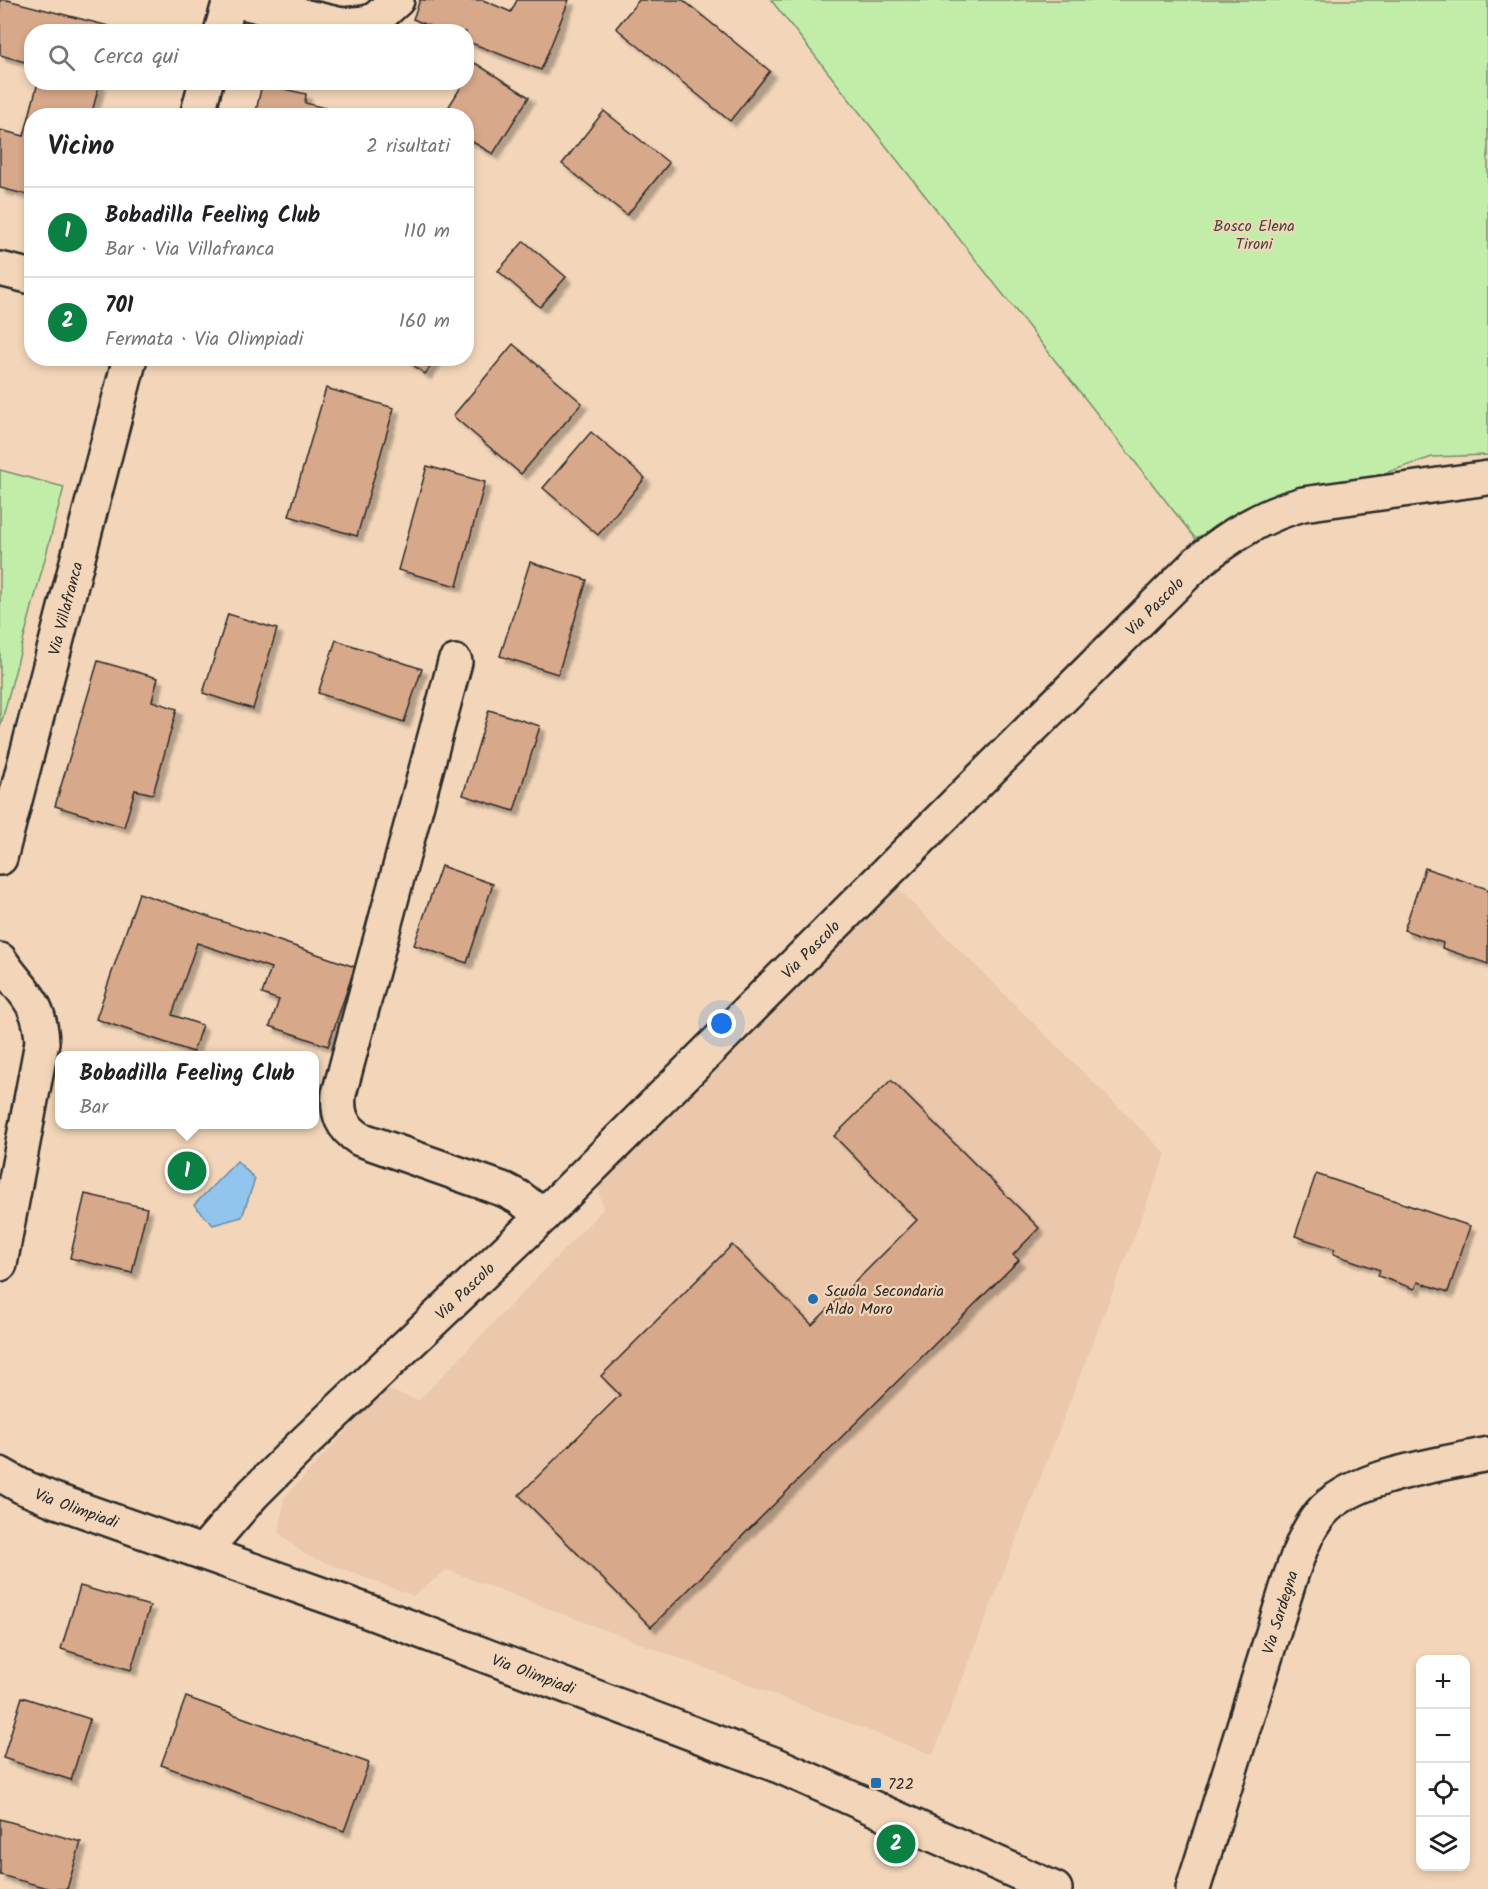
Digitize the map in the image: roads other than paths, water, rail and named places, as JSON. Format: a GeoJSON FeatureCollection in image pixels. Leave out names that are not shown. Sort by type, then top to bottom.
{"type":"FeatureCollection","features":[{"type":"Feature","properties":{"kind":"street"},"geometry":{"type":"LineString","coordinates":[[224,24],[232,0],[338,24]]}},
{"type":"Feature","properties":{"kind":"street"},"geometry":{"type":"LineString","coordinates":[[354,24],[376,19],[397,0]]}},
{"type":"Feature","properties":{"kind":"street"},"geometry":{"type":"LineString","coordinates":[[199,108],[204,90]]}},
{"type":"Feature","properties":{"kind":"street"},"geometry":{"type":"LineString","coordinates":[[0,269],[24,275]]}},
{"type":"Feature","properties":{"kind":"street","name":"Via Villafranca"},"geometry":{"type":"LineString","coordinates":[[0,858],[128,366]]}},
{"type":"Feature","properties":{"kind":"street","name":"Via Pascolo"},"geometry":{"type":"LineString","coordinates":[[203,1552],[253,1494],[303,1443],[543,1216],[1183,576],[1211,551],[1246,527],[1280,511],[1303,504],[1488,478]]}},
{"type":"Feature","properties":{"kind":"street"},"geometry":{"type":"LineString","coordinates":[[455,662],[339,1094],[339,1115],[344,1127],[360,1139],[505,1190],[520,1198],[543,1216]]}},
{"type":"Feature","properties":{"kind":"street"},"geometry":{"type":"LineString","coordinates":[[0,960],[25,991],[35,1008],[39,1018],[42,1042],[0,1264]]}},
{"type":"Feature","properties":{"kind":"street","name":"Via Sardegna"},"geometry":{"type":"LineString","coordinates":[[1193,1889],[1291,1575],[1302,1544],[1316,1520],[1340,1496],[1370,1481],[1488,1454]]}},
{"type":"Feature","properties":{"kind":"street","name":"Via Olimpiadi"},"geometry":{"type":"LineString","coordinates":[[2,1482],[343,1602],[779,1766],[1055,1889]]}},
{"type":"Feature","properties":{"kind":"water"},"geometry":{"type":"Polygon","coordinates":[[[237,1161],[255,1179],[242,1217],[213,1225],[194,1205],[237,1161]]]}},
{"type":"Feature","properties":{"kind":"place","name":"Bobadilla Feeling Club"},"geometry":{"type":"Point","coordinates":[187,1171]}},
{"type":"Feature","properties":{"kind":"place","name":"Scuola Secondaria Aldo Moro"},"geometry":{"type":"Point","coordinates":[813,1299]}},
{"type":"Feature","properties":{"kind":"place","name":"722"},"geometry":{"type":"Point","coordinates":[876,1783]}},
{"type":"Feature","properties":{"kind":"place","name":"701"},"geometry":{"type":"Point","coordinates":[896,1844]}},
{"type":"Feature","properties":{"kind":"park label","name":"Bosco Elena Tironi"},"geometry":{"type":"Point","coordinates":[1254,234]}}]}
